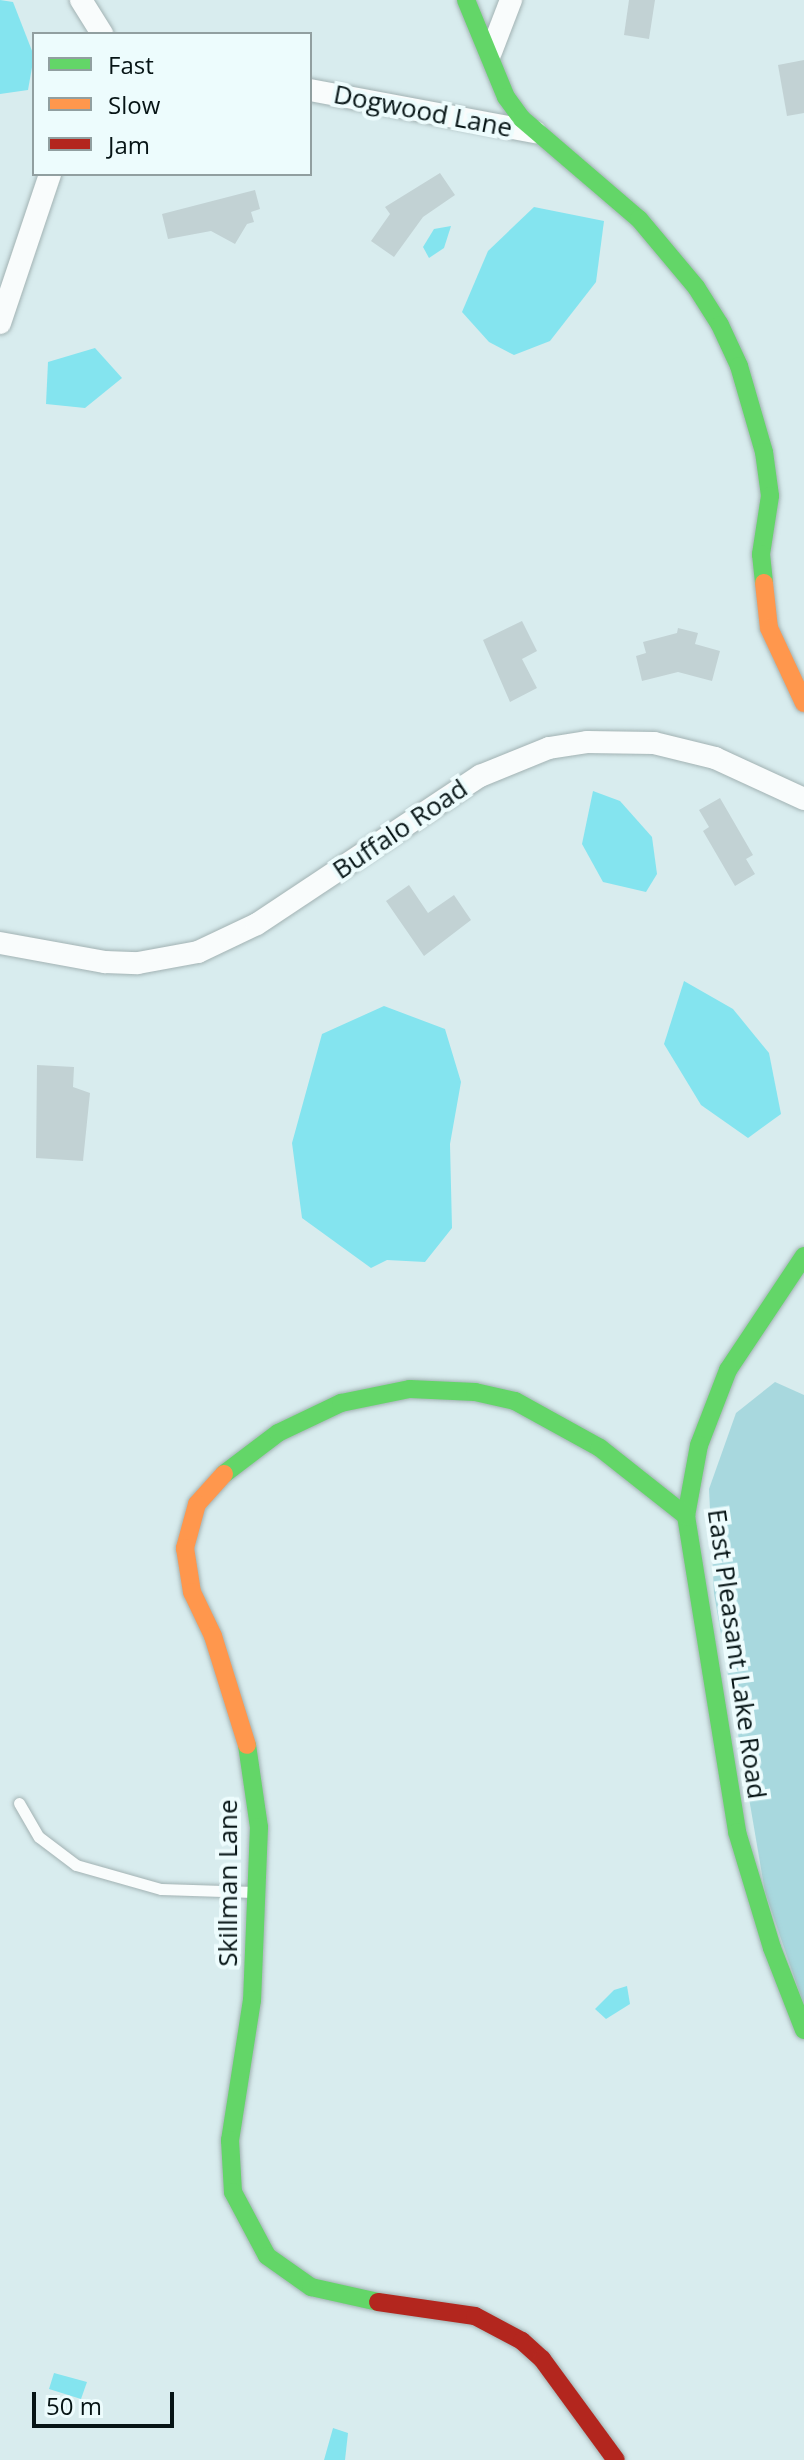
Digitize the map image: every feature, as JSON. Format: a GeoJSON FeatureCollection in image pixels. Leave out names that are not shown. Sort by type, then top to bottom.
{"type":"FeatureCollection","features":[{"type":"Feature","properties":{"kind":"street"},"geometry":{"type":"LineString","coordinates":[[81,0],[101,32]]}},
{"type":"Feature","properties":{"kind":"street"},"geometry":{"type":"LineString","coordinates":[[466,0],[491,52],[506,97],[535,132],[619,201],[669,252],[696,287],[733,352],[764,452],[770,496],[761,554],[769,628],[804,703]]}},
{"type":"Feature","properties":{"kind":"street"},"geometry":{"type":"LineString","coordinates":[[491,52],[511,0]]}},
{"type":"Feature","properties":{"kind":"street","name":"Dogwood Lane"},"geometry":{"type":"LineString","coordinates":[[312,90],[535,132]]}},
{"type":"Feature","properties":{"kind":"street"},"geometry":{"type":"LineString","coordinates":[[0,323],[49,176]]}},
{"type":"Feature","properties":{"kind":"street","name":"Buffalo Road"},"geometry":{"type":"LineString","coordinates":[[0,943],[105,962],[138,963],[198,952],[257,924],[480,776],[515,759],[575,744],[622,740],[687,750],[755,773],[804,799]]}},
{"type":"Feature","properties":{"kind":"street","name":"East Pleasant Lake Road"},"geometry":{"type":"LineString","coordinates":[[804,1256],[728,1370],[699,1445],[686,1516],[737,1832],[772,1948],[804,2030]]}},
{"type":"Feature","properties":{"kind":"street","name":"Skillman Lane"},"geometry":{"type":"LineString","coordinates":[[616,2460],[542,2359],[500,2327],[449,2310],[319,2290],[288,2274],[252,2237],[233,2192],[229,2165],[252,2000],[259,1893],[259,1827],[245,1730],[186,1569],[188,1526],[197,1504],[224,1471],[278,1433],[341,1403],[410,1389],[475,1392],[515,1401],[554,1420],[643,1479],[686,1516]]}},
{"type":"Feature","properties":{"kind":"lane"},"geometry":{"type":"LineString","coordinates":[[19,1803],[39,1837],[76,1865],[161,1889],[259,1893]]}},
{"type":"Feature","properties":{"kind":"shaded area"},"geometry":{"type":"Polygon","coordinates":[[[775,1382],[804,1395],[804,2006],[765,1892],[714,1593],[709,1489],[736,1413],[775,1382]]]}},
{"type":"Feature","properties":{"kind":"water"},"geometry":{"type":"Polygon","coordinates":[[[0,0],[13,2],[32,51],[32,67],[28,90],[0,94],[0,0]]]}},
{"type":"Feature","properties":{"kind":"water"},"geometry":{"type":"Polygon","coordinates":[[[534,207],[604,221],[596,282],[550,341],[514,355],[489,342],[462,312],[488,251],[534,207]]]}},
{"type":"Feature","properties":{"kind":"water"},"geometry":{"type":"Polygon","coordinates":[[[451,226],[444,248],[429,258],[423,247],[434,229],[451,226]]]}},
{"type":"Feature","properties":{"kind":"water"},"geometry":{"type":"Polygon","coordinates":[[[95,348],[122,378],[85,408],[46,404],[48,362],[95,348]]]}},
{"type":"Feature","properties":{"kind":"water"},"geometry":{"type":"Polygon","coordinates":[[[593,791],[620,801],[652,837],[657,874],[646,892],[603,882],[582,844],[593,791]]]}},
{"type":"Feature","properties":{"kind":"water"},"geometry":{"type":"Polygon","coordinates":[[[684,981],[733,1009],[769,1053],[781,1114],[748,1138],[701,1105],[664,1044],[684,981]]]}},
{"type":"Feature","properties":{"kind":"water"},"geometry":{"type":"Polygon","coordinates":[[[384,1006],[445,1029],[461,1082],[450,1144],[452,1228],[425,1262],[387,1260],[371,1268],[302,1218],[292,1143],[322,1034],[384,1006]]]}},
{"type":"Feature","properties":{"kind":"water"},"geometry":{"type":"Polygon","coordinates":[[[627,1986],[630,2004],[606,2019],[595,2009],[614,1990],[627,1986]]]}},
{"type":"Feature","properties":{"kind":"water"},"geometry":{"type":"Polygon","coordinates":[[[54,2373],[87,2382],[81,2399],[49,2389],[54,2373]]]}},
{"type":"Feature","properties":{"kind":"water"},"geometry":{"type":"Polygon","coordinates":[[[333,2428],[348,2433],[345,2460],[324,2460],[333,2428]]]}},
{"type":"Feature","properties":{"kind":"building"},"geometry":{"type":"Polygon","coordinates":[[[629,0],[655,0],[649,39],[624,35],[629,0]]]}},
{"type":"Feature","properties":{"kind":"building"},"geometry":{"type":"Polygon","coordinates":[[[804,60],[804,113],[787,116],[778,65],[804,60]]]}},
{"type":"Feature","properties":{"kind":"building"},"geometry":{"type":"Polygon","coordinates":[[[440,173],[455,195],[423,217],[394,257],[371,241],[390,214],[385,207],[440,173]]]}},
{"type":"Feature","properties":{"kind":"building"},"geometry":{"type":"Polygon","coordinates":[[[255,190],[260,209],[251,212],[254,222],[247,224],[235,244],[211,231],[168,239],[162,214],[255,190]]]}},
{"type":"Feature","properties":{"kind":"building"},"geometry":{"type":"Polygon","coordinates":[[[522,621],[537,651],[522,659],[537,688],[510,702],[483,640],[522,621]]]}},
{"type":"Feature","properties":{"kind":"building"},"geometry":{"type":"Polygon","coordinates":[[[678,628],[698,633],[695,644],[720,651],[712,681],[678,672],[642,681],[636,656],[646,653],[643,642],[677,633],[678,628]]]}},
{"type":"Feature","properties":{"kind":"building"},"geometry":{"type":"Polygon","coordinates":[[[720,798],[753,855],[746,859],[755,874],[735,886],[703,831],[709,827],[699,810],[720,798]]]}},
{"type":"Feature","properties":{"kind":"building"},"geometry":{"type":"Polygon","coordinates":[[[409,885],[428,913],[454,895],[471,920],[424,956],[386,901],[409,885]]]}},
{"type":"Feature","properties":{"kind":"building"},"geometry":{"type":"Polygon","coordinates":[[[37,1065],[74,1067],[73,1087],[90,1093],[83,1161],[36,1158],[37,1065]]]}},
{"type":"Feature","properties":{"kind":"traffic: fast"},"geometry":{"type":"LineString","coordinates":[[466,0],[506,97],[521,118],[639,219],[696,287],[720,325],[739,366],[764,452],[770,496],[761,554],[764,583]]}},
{"type":"Feature","properties":{"kind":"traffic: fast"},"geometry":{"type":"LineString","coordinates":[[804,1256],[728,1370],[699,1445],[686,1516],[737,1832],[772,1948],[804,2030]]}},
{"type":"Feature","properties":{"kind":"traffic: fast"},"geometry":{"type":"LineString","coordinates":[[224,1474],[278,1433],[341,1403],[410,1389],[475,1392],[515,1401],[600,1448],[686,1516]]}},
{"type":"Feature","properties":{"kind":"traffic: fast"},"geometry":{"type":"LineString","coordinates":[[247,1745],[259,1827],[252,2000],[230,2140],[233,2192],[267,2256],[311,2287],[378,2302]]}},
{"type":"Feature","properties":{"kind":"traffic: slow"},"geometry":{"type":"LineString","coordinates":[[764,583],[769,628],[804,703]]}},
{"type":"Feature","properties":{"kind":"traffic: slow"},"geometry":{"type":"LineString","coordinates":[[224,1474],[197,1504],[185,1548],[192,1592],[213,1636],[247,1745]]}},
{"type":"Feature","properties":{"kind":"traffic: jam"},"geometry":{"type":"LineString","coordinates":[[378,2302],[475,2316],[522,2341],[542,2359],[616,2460]]}}]}
